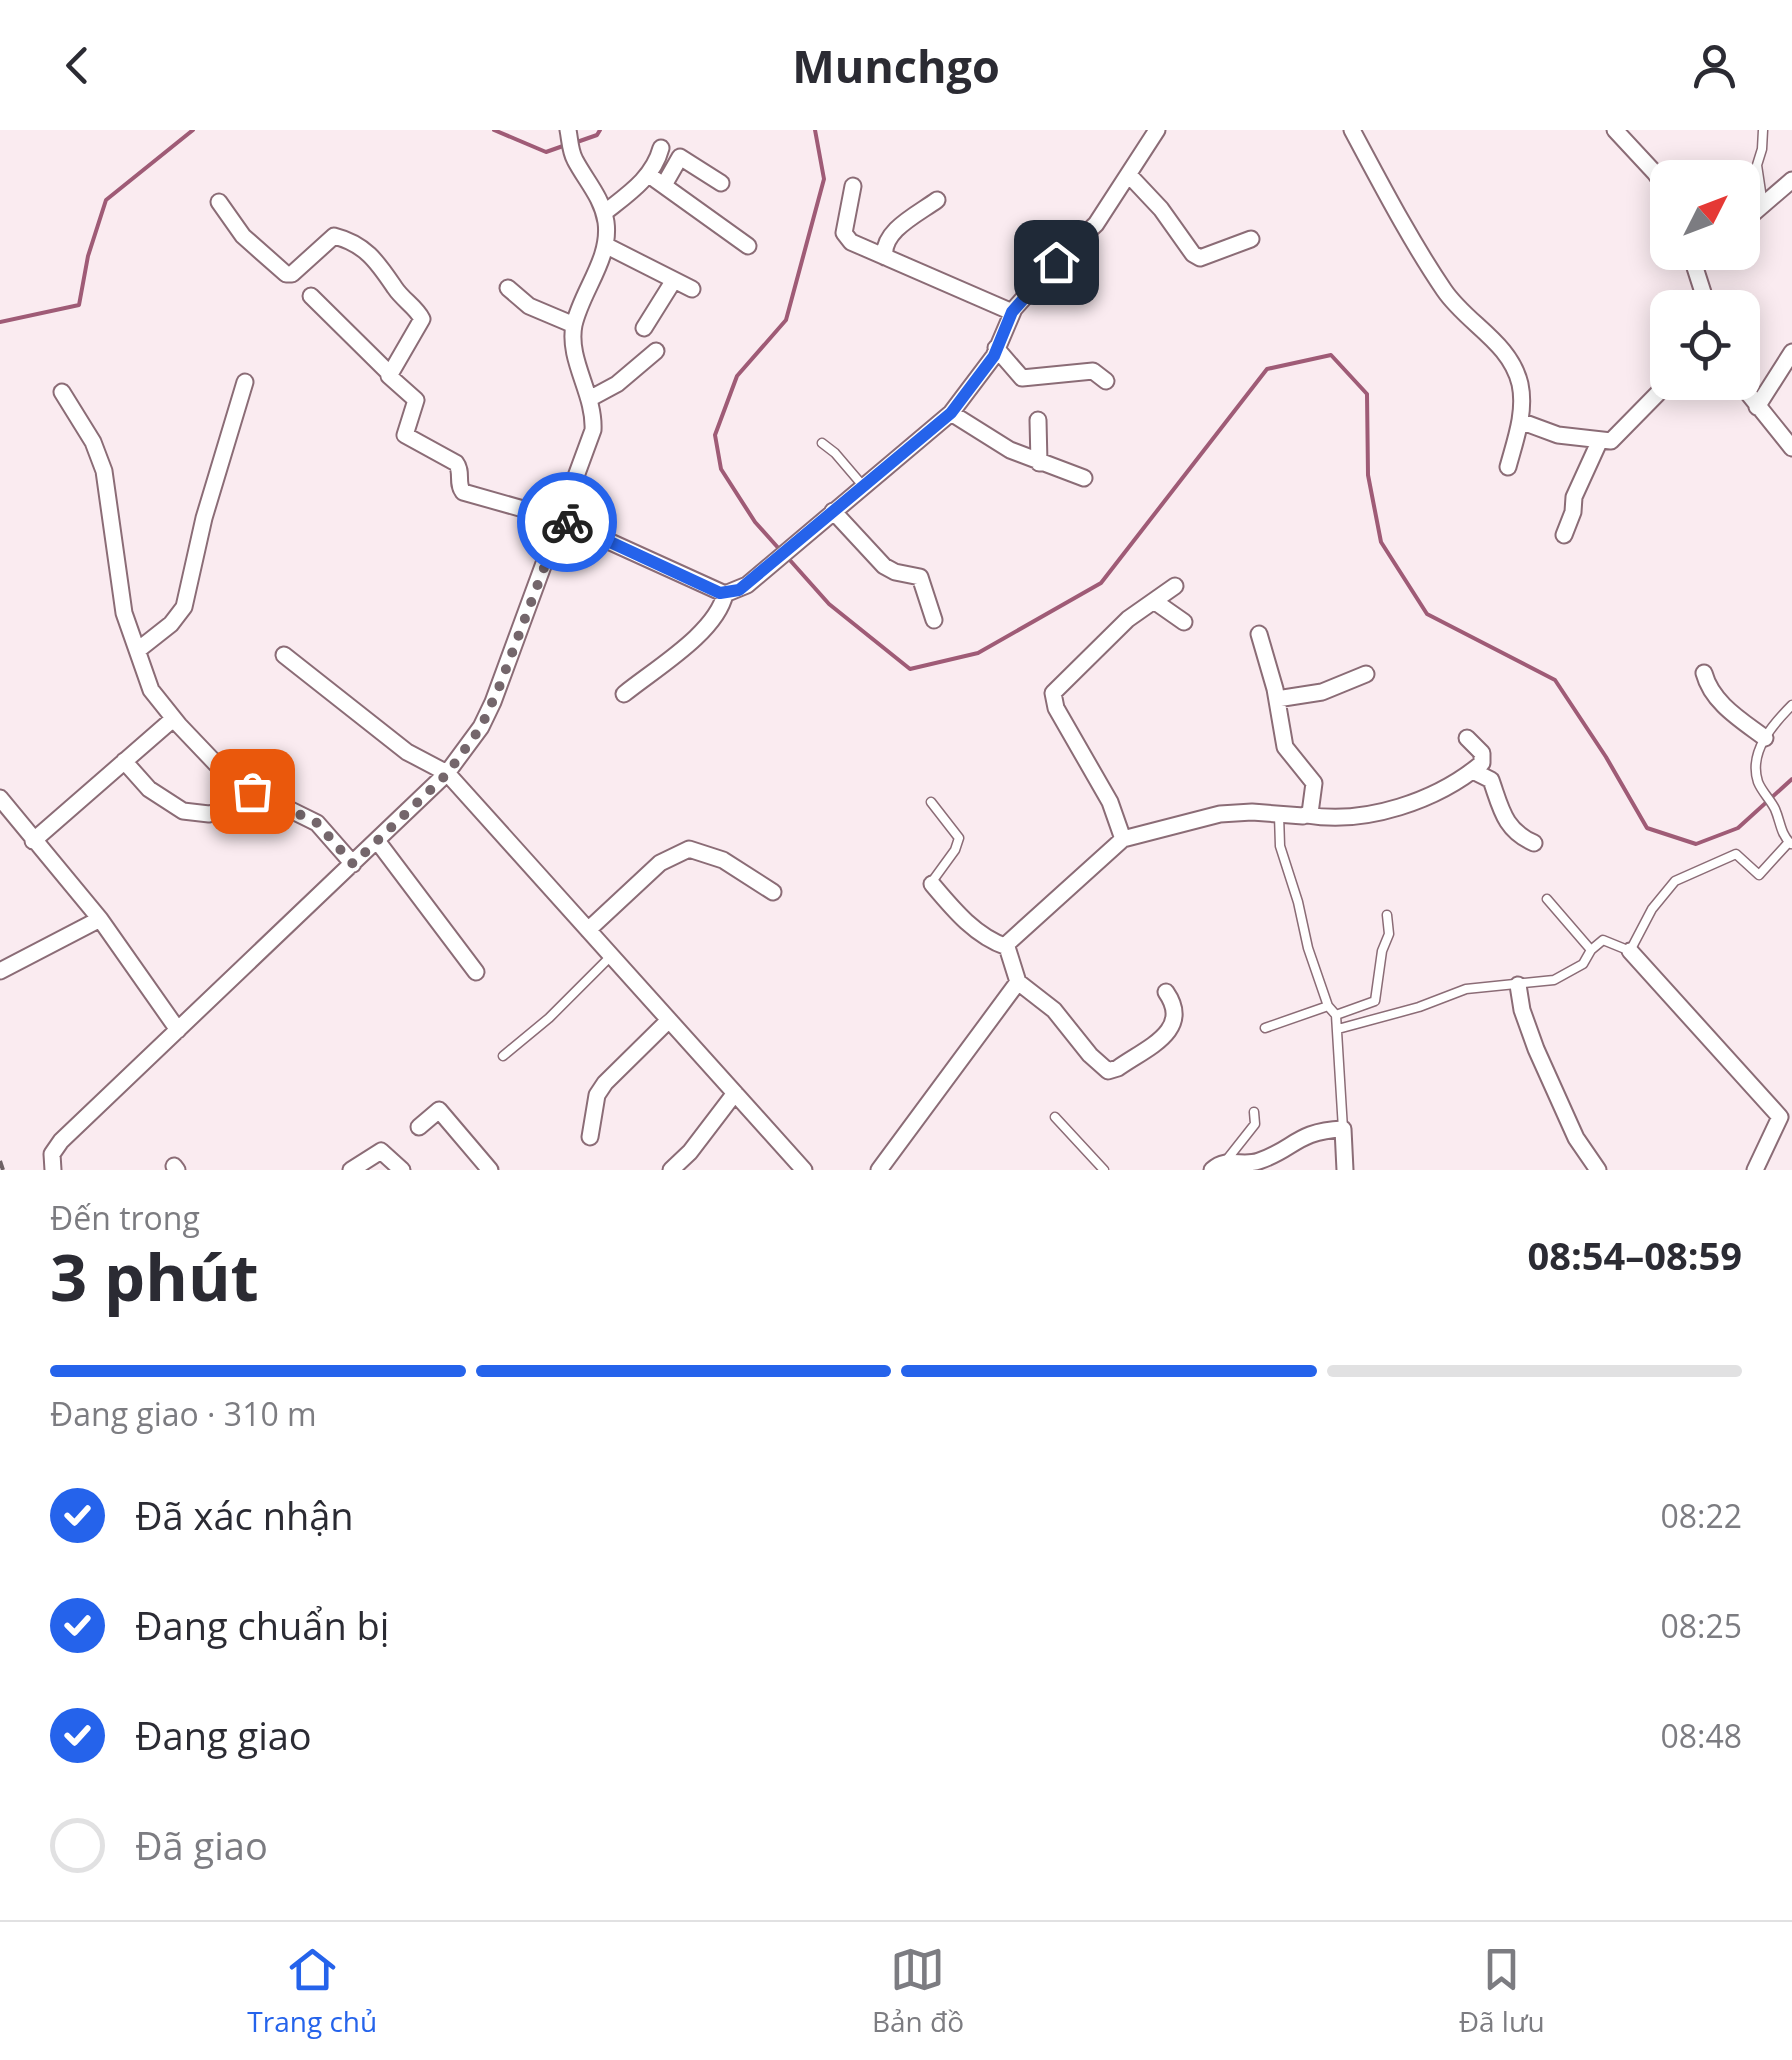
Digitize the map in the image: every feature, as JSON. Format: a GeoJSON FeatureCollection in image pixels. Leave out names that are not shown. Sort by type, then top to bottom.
{"type":"FeatureCollection","features":[{"type":"Feature","properties":{"kind":"street"},"geometry":{"type":"LineString","coordinates":[[53,1170],[52,1154],[61,1142],[447,774],[494,702],[593,430],[591,398],[574,343],[574,325],[605,245],[604,213],[576,161],[568,130]]}},
{"type":"Feature","properties":{"kind":"street"},"geometry":{"type":"LineString","coordinates":[[311,296],[390,374],[392,381],[416,400],[405,435],[456,463],[463,492],[562,520],[725,594],[739,590],[760,574],[951,413],[996,348],[1012,312],[1096,224],[1157,130]]}},
{"type":"Feature","properties":{"kind":"street"},"geometry":{"type":"LineString","coordinates":[[1352,130],[1425,261],[1452,301],[1509,358],[1520,382],[1520,421],[1508,468]]}},
{"type":"Feature","properties":{"kind":"street"},"geometry":{"type":"LineString","coordinates":[[1615,130],[1650,168]]}},
{"type":"Feature","properties":{"kind":"street"},"geometry":{"type":"LineString","coordinates":[[604,213],[650,174],[661,148]]}},
{"type":"Feature","properties":{"kind":"street"},"geometry":{"type":"LineString","coordinates":[[664,185],[680,157],[721,183]]}},
{"type":"Feature","properties":{"kind":"street"},"geometry":{"type":"LineString","coordinates":[[687,202],[705,172]]}},
{"type":"Feature","properties":{"kind":"street"},"geometry":{"type":"LineString","coordinates":[[650,174],[748,246]]}},
{"type":"Feature","properties":{"kind":"street"},"geometry":{"type":"LineString","coordinates":[[1128,176],[1161,208],[1192,254],[1200,258],[1251,239]]}},
{"type":"Feature","properties":{"kind":"street"},"geometry":{"type":"LineString","coordinates":[[1760,208],[1792,180]]}},
{"type":"Feature","properties":{"kind":"street"},"geometry":{"type":"LineString","coordinates":[[853,186],[844,232],[851,242],[1012,312]]}},
{"type":"Feature","properties":{"kind":"street"},"geometry":{"type":"LineString","coordinates":[[885,257],[884,244],[890,236],[937,200]]}},
{"type":"Feature","properties":{"kind":"street"},"geometry":{"type":"LineString","coordinates":[[219,202],[243,236],[286,274],[300,268],[334,236],[361,249],[387,271],[422,320],[390,374]]}},
{"type":"Feature","properties":{"kind":"street"},"geometry":{"type":"LineString","coordinates":[[605,245],[692,289]]}},
{"type":"Feature","properties":{"kind":"street"},"geometry":{"type":"LineString","coordinates":[[644,328],[674,280]]}},
{"type":"Feature","properties":{"kind":"street"},"geometry":{"type":"LineString","coordinates":[[508,288],[529,306],[574,325]]}},
{"type":"Feature","properties":{"kind":"street"},"geometry":{"type":"LineString","coordinates":[[996,348],[1022,378],[1093,371],[1106,380]]}},
{"type":"Feature","properties":{"kind":"street"},"geometry":{"type":"LineString","coordinates":[[591,398],[617,384],[656,351]]}},
{"type":"Feature","properties":{"kind":"street"},"geometry":{"type":"LineString","coordinates":[[1756,407],[1792,352]]}},
{"type":"Feature","properties":{"kind":"street"},"geometry":{"type":"LineString","coordinates":[[138,650],[170,624],[184,606],[204,518],[245,382]]}},
{"type":"Feature","properties":{"kind":"street"},"geometry":{"type":"LineString","coordinates":[[62,392],[94,442],[104,470],[124,613],[151,690],[219,767],[242,784],[317,823],[353,864]]}},
{"type":"Feature","properties":{"kind":"street"},"geometry":{"type":"LineString","coordinates":[[1520,421],[1558,435],[1611,441],[1651,400]]}},
{"type":"Feature","properties":{"kind":"street"},"geometry":{"type":"LineString","coordinates":[[1751,400],[1792,448]]}},
{"type":"Feature","properties":{"kind":"street"},"geometry":{"type":"LineString","coordinates":[[951,413],[1010,450],[1084,478]]}},
{"type":"Feature","properties":{"kind":"street"},"geometry":{"type":"LineString","coordinates":[[1038,420],[1039,463]]}},
{"type":"Feature","properties":{"kind":"street"},"geometry":{"type":"LineString","coordinates":[[1564,535],[1574,512],[1574,497],[1600,440]]}},
{"type":"Feature","properties":{"kind":"street"},"geometry":{"type":"LineString","coordinates":[[834,511],[888,570],[920,578],[934,620]]}},
{"type":"Feature","properties":{"kind":"street"},"geometry":{"type":"LineString","coordinates":[[1123,840],[1110,802],[1056,708],[1053,693],[1128,619],[1175,586]]}},
{"type":"Feature","properties":{"kind":"street"},"geometry":{"type":"LineString","coordinates":[[624,694],[707,627],[721,612],[725,594]]}},
{"type":"Feature","properties":{"kind":"street"},"geometry":{"type":"LineString","coordinates":[[1154,601],[1184,622]]}},
{"type":"Feature","properties":{"kind":"street"},"geometry":{"type":"LineString","coordinates":[[1258,634],[1277,698],[1284,747],[1314,783],[1312,809],[1307,815]]}},
{"type":"Feature","properties":{"kind":"street"},"geometry":{"type":"LineString","coordinates":[[284,655],[407,752],[447,774],[804,1170]]}},
{"type":"Feature","properties":{"kind":"street"},"geometry":{"type":"LineString","coordinates":[[1704,673],[1708,688],[1721,704],[1765,738]]}},
{"type":"Feature","properties":{"kind":"street"},"geometry":{"type":"LineString","coordinates":[[1277,698],[1322,692],[1366,674]]}},
{"type":"Feature","properties":{"kind":"street"},"geometry":{"type":"LineString","coordinates":[[33,841],[173,718]]}},
{"type":"Feature","properties":{"kind":"street"},"geometry":{"type":"LineString","coordinates":[[1166,992],[1175,1004],[1172,1029],[1108,1071],[1054,1010],[1018,982],[1007,947],[1012,937],[1123,840],[1220,814],[1252,812],[1322,818],[1424,800],[1482,764],[1482,753],[1466,738]]}},
{"type":"Feature","properties":{"kind":"street"},"geometry":{"type":"LineString","coordinates":[[124,761],[149,790],[182,811],[209,814],[240,807],[292,810]]}},
{"type":"Feature","properties":{"kind":"street"},"geometry":{"type":"LineString","coordinates":[[1473,771],[1490,780],[1507,823],[1534,843]]}},
{"type":"Feature","properties":{"kind":"street"},"geometry":{"type":"LineString","coordinates":[[0,798],[100,919],[178,1030]]}},
{"type":"Feature","properties":{"kind":"street"},"geometry":{"type":"LineString","coordinates":[[378,842],[476,972]]}},
{"type":"Feature","properties":{"kind":"street"},"geometry":{"type":"LineString","coordinates":[[588,930],[660,863],[689,849],[722,860],[772,892]]}},
{"type":"Feature","properties":{"kind":"street"},"geometry":{"type":"LineString","coordinates":[[932,884],[972,927],[1007,947]]}},
{"type":"Feature","properties":{"kind":"street"},"geometry":{"type":"LineString","coordinates":[[0,971],[100,919]]}},
{"type":"Feature","properties":{"kind":"street"},"geometry":{"type":"LineString","coordinates":[[1630,951],[1780,1117],[1755,1170]]}},
{"type":"Feature","properties":{"kind":"street"},"geometry":{"type":"LineString","coordinates":[[879,1170],[1018,982]]}},
{"type":"Feature","properties":{"kind":"street"},"geometry":{"type":"LineString","coordinates":[[1518,985],[1522,1010],[1542,1061],[1576,1138],[1598,1170]]}},
{"type":"Feature","properties":{"kind":"street"},"geometry":{"type":"LineString","coordinates":[[590,1137],[597,1095],[605,1082],[669,1020]]}},
{"type":"Feature","properties":{"kind":"street"},"geometry":{"type":"LineString","coordinates":[[672,1170],[735,1094]]}},
{"type":"Feature","properties":{"kind":"street"},"geometry":{"type":"LineString","coordinates":[[419,1128],[439,1110],[490,1170]]}},
{"type":"Feature","properties":{"kind":"street"},"geometry":{"type":"LineString","coordinates":[[1229,1166],[1262,1160],[1311,1132],[1343,1129],[1345,1170]]}},
{"type":"Feature","properties":{"kind":"street"},"geometry":{"type":"LineString","coordinates":[[351,1170],[381,1152],[402,1170]]}},
{"type":"Feature","properties":{"kind":"lane"},"geometry":{"type":"LineString","coordinates":[[1763,205],[1756,165],[1764,130]]}},
{"type":"Feature","properties":{"kind":"lane"},"geometry":{"type":"LineString","coordinates":[[822,443],[864,487]]}},
{"type":"Feature","properties":{"kind":"lane"},"geometry":{"type":"LineString","coordinates":[[1338,1029],[1420,1007],[1466,989],[1554,980],[1570,974],[1603,940],[1630,951],[1652,909],[1675,881],[1736,854],[1759,875],[1791,844],[1781,832],[1776,810],[1756,777],[1759,750],[1765,738],[1792,705]]}},
{"type":"Feature","properties":{"kind":"lane"},"geometry":{"type":"LineString","coordinates":[[931,802],[959,838],[930,881],[932,884]]}},
{"type":"Feature","properties":{"kind":"lane"},"geometry":{"type":"LineString","coordinates":[[1279,815],[1280,846],[1308,948],[1328,1006],[1336,1015],[1343,1129]]}},
{"type":"Feature","properties":{"kind":"lane"},"geometry":{"type":"LineString","coordinates":[[1547,899],[1591,950]]}},
{"type":"Feature","properties":{"kind":"lane"},"geometry":{"type":"LineString","coordinates":[[1336,1015],[1375,1001],[1382,951],[1389,934],[1387,914]]}},
{"type":"Feature","properties":{"kind":"lane"},"geometry":{"type":"LineString","coordinates":[[502,1056],[550,1018],[611,956]]}},
{"type":"Feature","properties":{"kind":"lane"},"geometry":{"type":"LineString","coordinates":[[1265,1028],[1328,1006]]}},
{"type":"Feature","properties":{"kind":"lane"},"geometry":{"type":"LineString","coordinates":[[1229,1166],[1254,1124],[1254,1112]]}},
{"type":"Feature","properties":{"kind":"lane"},"geometry":{"type":"LineString","coordinates":[[1055,1117],[1104,1170]]}},
{"type":"Feature","properties":{"kind":"waterway"},"geometry":{"type":"LineString","coordinates":[[0,322],[79,305],[88,256],[106,200],[193,130]]}},
{"type":"Feature","properties":{"kind":"waterway"},"geometry":{"type":"LineString","coordinates":[[494,130],[546,152],[563,146]]}},
{"type":"Feature","properties":{"kind":"waterway"},"geometry":{"type":"LineString","coordinates":[[577,142],[597,135],[600,130]]}},
{"type":"Feature","properties":{"kind":"waterway"},"geometry":{"type":"LineString","coordinates":[[781,551],[755,522],[721,469],[715,435],[737,376],[786,320],[824,179],[815,130]]}},
{"type":"Feature","properties":{"kind":"waterway"},"geometry":{"type":"LineString","coordinates":[[788,558],[829,604],[910,669],[978,653],[1101,583],[1267,369],[1331,355],[1367,394],[1368,475],[1381,542],[1427,614],[1555,680],[1647,828],[1696,844],[1738,828],[1792,779]]}},
{"type":"Feature","properties":{"kind":"railway"},"geometry":{"type":"LineString","coordinates":[[0,1161],[3,1170]]}},
{"type":"Feature","properties":{"kind":"way so far"},"geometry":{"type":"LineString","coordinates":[[252,791],[317,823],[353,864],[447,774],[481,727],[562,520],[567,522]]}},
{"type":"Feature","properties":{"kind":"route"},"geometry":{"type":"LineString","coordinates":[[567,522],[720,593],[739,590],[951,413],[994,356],[1012,312],[1056,262]]}}]}
